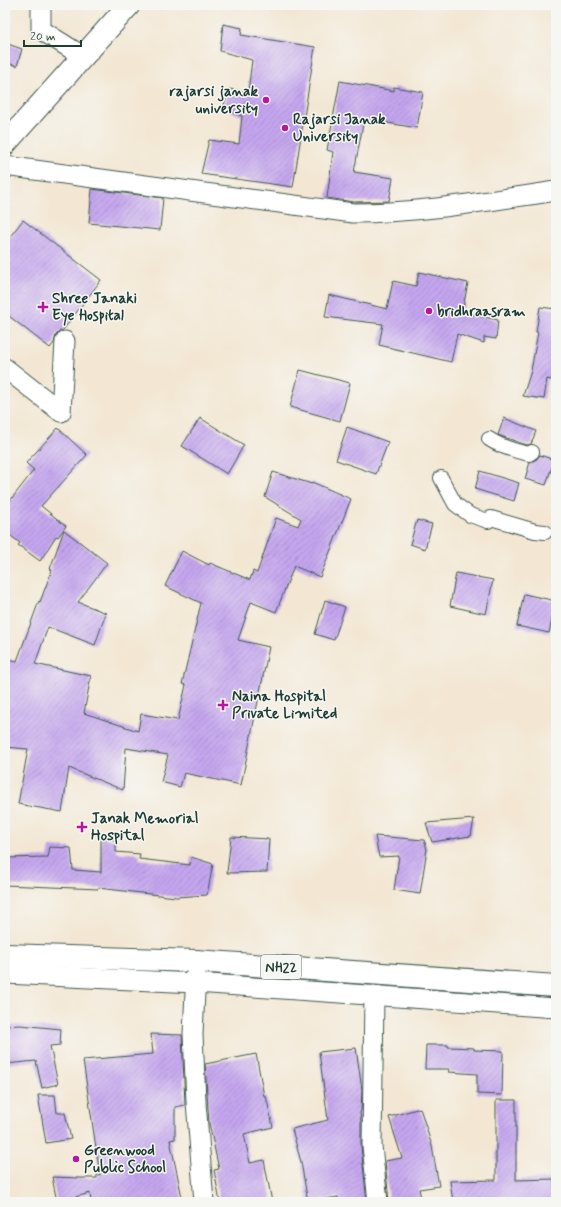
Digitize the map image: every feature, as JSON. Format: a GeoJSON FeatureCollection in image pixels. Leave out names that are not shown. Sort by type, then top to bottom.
{"type":"FeatureCollection","features":[{"type":"Feature","properties":{"kind":"main road"},"geometry":{"type":"LineString","coordinates":[[5,144],[129,5]]}},
{"type":"Feature","properties":{"kind":"main road","name":"NH22"},"geometry":{"type":"LineString","coordinates":[[5,955],[196,961],[556,986]]}},
{"type":"Feature","properties":{"kind":"street"},"geometry":{"type":"LineString","coordinates":[[41,5],[41,30],[84,57]]}},
{"type":"Feature","properties":{"kind":"street"},"geometry":{"type":"LineString","coordinates":[[5,166],[353,212],[384,213],[420,210],[556,191]]}},
{"type":"Feature","properties":{"kind":"street"},"geometry":{"type":"LineString","coordinates":[[5,368],[61,412],[65,341]]}},
{"type":"Feature","properties":{"kind":"street"},"geometry":{"type":"LineString","coordinates":[[489,439],[499,445],[518,452],[529,454],[532,452]]}},
{"type":"Feature","properties":{"kind":"street"},"geometry":{"type":"LineString","coordinates":[[440,478],[455,504],[470,515],[488,521],[491,518],[534,531],[545,532]]}},
{"type":"Feature","properties":{"kind":"street"},"geometry":{"type":"LineString","coordinates":[[196,961],[193,1034],[196,1102],[204,1202]]}},
{"type":"Feature","properties":{"kind":"street","name":"NH22"},"geometry":{"type":"LineString","coordinates":[[5,974],[195,983],[556,1008]]}},
{"type":"Feature","properties":{"kind":"street"},"geometry":{"type":"LineString","coordinates":[[374,995],[372,1146],[378,1202]]}},
{"type":"Feature","properties":{"kind":"building","name":"rajarsi janak university"},"geometry":{"type":"Polygon","coordinates":[[[223,24],[242,28],[241,35],[315,47],[293,187],[201,174],[209,140],[239,144],[242,116],[223,108],[229,89],[248,92],[252,60],[220,51],[223,24]]]}},
{"type":"Feature","properties":{"kind":"building"},"geometry":{"type":"Polygon","coordinates":[[[5,43],[22,49],[17,66],[5,62],[5,43]]]}},
{"type":"Feature","properties":{"kind":"building"},"geometry":{"type":"Polygon","coordinates":[[[340,81],[394,91],[394,87],[423,92],[417,128],[364,119],[354,172],[393,178],[389,201],[354,202],[327,198],[333,152],[327,150],[340,81]]]}},
{"type":"Feature","properties":{"kind":"building"},"geometry":{"type":"Polygon","coordinates":[[[92,189],[163,198],[160,230],[89,223],[92,189]]]}},
{"type":"Feature","properties":{"kind":"building"},"geometry":{"type":"Polygon","coordinates":[[[23,220],[101,280],[63,330],[56,335],[54,343],[50,348],[5,313],[5,243],[23,220]]]}},
{"type":"Feature","properties":{"kind":"building"},"geometry":{"type":"Polygon","coordinates":[[[419,272],[468,283],[462,312],[498,320],[496,339],[484,337],[484,343],[457,334],[451,362],[379,345],[383,324],[325,317],[329,295],[387,309],[393,281],[416,286],[419,272]]]}},
{"type":"Feature","properties":{"kind":"building"},"geometry":{"type":"Polygon","coordinates":[[[540,307],[556,309],[556,381],[547,379],[544,399],[523,396],[531,371],[538,332],[536,332],[540,307]]]}},
{"type":"Feature","properties":{"kind":"building"},"geometry":{"type":"Polygon","coordinates":[[[300,370],[350,383],[340,421],[290,407],[300,370]]]}},
{"type":"Feature","properties":{"kind":"building"},"geometry":{"type":"Polygon","coordinates":[[[200,418],[244,445],[227,474],[182,446],[200,418]]]}},
{"type":"Feature","properties":{"kind":"building"},"geometry":{"type":"Polygon","coordinates":[[[504,418],[536,431],[531,444],[527,445],[498,435],[504,418]]]}},
{"type":"Feature","properties":{"kind":"building"},"geometry":{"type":"Polygon","coordinates":[[[347,427],[388,442],[376,474],[336,460],[347,427]]]}},
{"type":"Feature","properties":{"kind":"building"},"geometry":{"type":"Polygon","coordinates":[[[58,428],[87,455],[41,506],[66,526],[58,537],[56,536],[40,561],[18,545],[20,543],[5,531],[5,507],[34,470],[26,463],[58,428]]]}},
{"type":"Feature","properties":{"kind":"building"},"geometry":{"type":"Polygon","coordinates":[[[540,455],[554,460],[546,485],[525,479],[530,462],[537,459],[540,455]]]}},
{"type":"Feature","properties":{"kind":"building"},"geometry":{"type":"Polygon","coordinates":[[[480,471],[519,483],[514,501],[475,489],[480,471]]]}},
{"type":"Feature","properties":{"kind":"building"},"geometry":{"type":"Polygon","coordinates":[[[273,472],[312,484],[312,482],[351,499],[320,577],[294,566],[276,612],[251,602],[238,640],[269,647],[241,785],[184,773],[180,787],[161,782],[168,755],[126,748],[123,790],[69,768],[62,812],[18,804],[28,749],[5,747],[5,678],[8,659],[17,661],[52,570],[50,569],[64,530],[107,563],[78,602],[106,613],[95,645],[48,627],[35,664],[91,676],[84,713],[138,731],[141,714],[178,720],[186,685],[182,684],[201,603],[165,586],[182,551],[209,565],[210,563],[250,580],[253,571],[257,573],[276,518],[298,526],[301,519],[265,497],[273,472]]]}},
{"type":"Feature","properties":{"kind":"building"},"geometry":{"type":"Polygon","coordinates":[[[417,520],[432,524],[425,549],[410,544],[417,520]]]}},
{"type":"Feature","properties":{"kind":"building"},"geometry":{"type":"Polygon","coordinates":[[[456,573],[493,580],[486,614],[450,606],[456,573]]]}},
{"type":"Feature","properties":{"kind":"building"},"geometry":{"type":"Polygon","coordinates":[[[524,594],[556,601],[549,633],[517,626],[524,594]]]}},
{"type":"Feature","properties":{"kind":"building"},"geometry":{"type":"Polygon","coordinates":[[[325,600],[345,607],[334,640],[315,634],[325,600]]]}},
{"type":"Feature","properties":{"kind":"building"},"geometry":{"type":"Polygon","coordinates":[[[474,819],[471,836],[432,842],[426,823],[474,819]]]}},
{"type":"Feature","properties":{"kind":"building"},"geometry":{"type":"Polygon","coordinates":[[[375,836],[424,840],[427,849],[420,894],[394,890],[399,856],[379,857],[375,836]]]}},
{"type":"Feature","properties":{"kind":"building"},"geometry":{"type":"Polygon","coordinates":[[[231,837],[269,839],[267,872],[227,873],[231,837]]]}},
{"type":"Feature","properties":{"kind":"building"},"geometry":{"type":"Polygon","coordinates":[[[101,838],[116,840],[116,852],[140,854],[139,859],[190,865],[191,857],[213,864],[207,895],[176,897],[98,888],[5,885],[5,858],[48,857],[50,847],[71,848],[73,870],[101,872],[101,838]]]}},
{"type":"Feature","properties":{"kind":"building"},"geometry":{"type":"Polygon","coordinates":[[[20,1025],[61,1029],[60,1045],[50,1046],[58,1084],[42,1088],[36,1061],[5,1064],[5,1026],[20,1025]]]}},
{"type":"Feature","properties":{"kind":"building"},"geometry":{"type":"Polygon","coordinates":[[[151,1034],[182,1035],[185,1105],[175,1107],[175,1139],[170,1140],[183,1202],[91,1202],[90,1193],[57,1202],[52,1177],[97,1178],[97,1175],[100,1175],[83,1060],[153,1054],[151,1034]]]}},
{"type":"Feature","properties":{"kind":"building"},"geometry":{"type":"Polygon","coordinates":[[[426,1045],[448,1045],[448,1047],[474,1048],[474,1050],[503,1051],[502,1095],[477,1094],[477,1074],[449,1072],[450,1069],[425,1069],[426,1045]]]}},
{"type":"Feature","properties":{"kind":"building"},"geometry":{"type":"Polygon","coordinates":[[[356,1048],[362,1090],[360,1112],[361,1146],[367,1202],[339,1202],[338,1197],[308,1202],[301,1162],[292,1129],[328,1120],[319,1052],[356,1048]]]}},
{"type":"Feature","properties":{"kind":"building"},"geometry":{"type":"Polygon","coordinates":[[[256,1054],[264,1096],[266,1096],[273,1127],[244,1134],[250,1163],[264,1160],[272,1202],[220,1202],[214,1170],[219,1169],[209,1123],[205,1064],[256,1054]]]}},
{"type":"Feature","properties":{"kind":"building"},"geometry":{"type":"Polygon","coordinates":[[[38,1095],[55,1095],[57,1113],[65,1113],[71,1139],[46,1143],[38,1095]]]}},
{"type":"Feature","properties":{"kind":"building"},"geometry":{"type":"Polygon","coordinates":[[[496,1100],[516,1100],[516,1180],[554,1179],[555,1202],[453,1202],[450,1181],[496,1180],[496,1100]]]}},
{"type":"Feature","properties":{"kind":"building"},"geometry":{"type":"Polygon","coordinates":[[[420,1108],[432,1146],[439,1186],[419,1189],[422,1202],[389,1202],[385,1161],[402,1158],[389,1117],[420,1108]]]}},
{"type":"Feature","properties":{"kind":"place","name":"rajarsi janak university"},"geometry":{"type":"Point","coordinates":[266,100]}},
{"type":"Feature","properties":{"kind":"place","name":"Rajarsi Janak University"},"geometry":{"type":"Point","coordinates":[285,128]}},
{"type":"Feature","properties":{"kind":"place","name":"Shree Janaki Eye Hospital"},"geometry":{"type":"Point","coordinates":[43,307]}},
{"type":"Feature","properties":{"kind":"place","name":"bridhraasram"},"geometry":{"type":"Point","coordinates":[429,311]}},
{"type":"Feature","properties":{"kind":"place","name":"Naina Hospital Private Limited"},"geometry":{"type":"Point","coordinates":[223,705]}},
{"type":"Feature","properties":{"kind":"place","name":"Janak Memorial Hospital"},"geometry":{"type":"Point","coordinates":[82,827]}},
{"type":"Feature","properties":{"kind":"place","name":"Greenwood Public School"},"geometry":{"type":"Point","coordinates":[76,1159]}}]}
